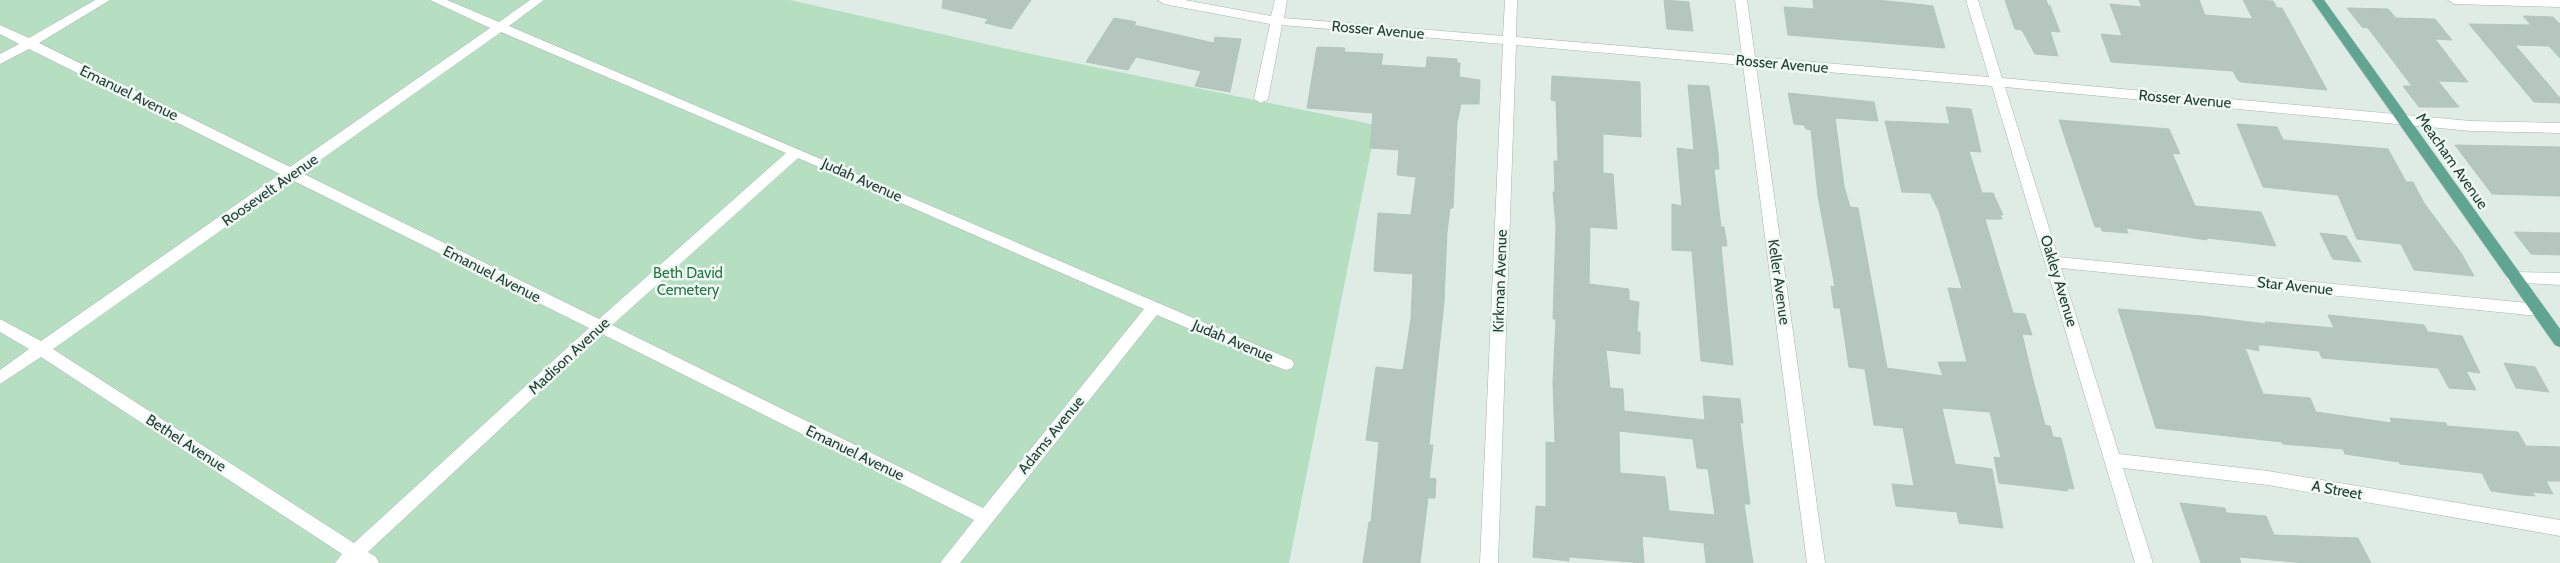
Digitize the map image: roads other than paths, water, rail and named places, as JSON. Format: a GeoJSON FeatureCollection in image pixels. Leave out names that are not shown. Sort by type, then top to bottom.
{"type":"FeatureCollection","features":[{"type":"Feature","properties":{"kind":"main road","name":"Meacham Avenue"},"geometry":{"type":"LineString","coordinates":[[2318,0],[2560,341]]}},
{"type":"Feature","properties":{"kind":"street"},"geometry":{"type":"LineString","coordinates":[[0,60],[104,0]]}},
{"type":"Feature","properties":{"kind":"street","name":"Judah Avenue"},"geometry":{"type":"LineString","coordinates":[[436,0],[796,152],[1286,364]]}},
{"type":"Feature","properties":{"kind":"street","name":"Roosevelt Avenue"},"geometry":{"type":"LineString","coordinates":[[0,378],[502,28],[538,0]]}},
{"type":"Feature","properties":{"kind":"street","name":"Rosser Avenue"},"geometry":{"type":"LineString","coordinates":[[1164,0],[1276,21],[1997,82],[2402,118],[2471,126],[2560,128]]}},
{"type":"Feature","properties":{"kind":"street"},"geometry":{"type":"LineString","coordinates":[[1261,99],[1281,0]]}},
{"type":"Feature","properties":{"kind":"street","name":"Kirkman Avenue"},"geometry":{"type":"LineString","coordinates":[[1489,563],[1511,0]]}},
{"type":"Feature","properties":{"kind":"street","name":"Keller Avenue"},"geometry":{"type":"LineString","coordinates":[[1741,0],[1816,563]]}},
{"type":"Feature","properties":{"kind":"street","name":"Oakley Avenue"},"geometry":{"type":"LineString","coordinates":[[1972,0],[2144,563]]}},
{"type":"Feature","properties":{"kind":"street"},"geometry":{"type":"LineString","coordinates":[[2454,0],[2560,3]]}},
{"type":"Feature","properties":{"kind":"street","name":"Emanuel Avenue"},"geometry":{"type":"LineString","coordinates":[[0,29],[984,517]]}},
{"type":"Feature","properties":{"kind":"street","name":"Madison Avenue"},"geometry":{"type":"LineString","coordinates":[[349,558],[600,327],[796,152]]}},
{"type":"Feature","properties":{"kind":"street","name":"Star Avenue"},"geometry":{"type":"LineString","coordinates":[[2053,262],[2538,310]]}},
{"type":"Feature","properties":{"kind":"street"},"geometry":{"type":"LineString","coordinates":[[2514,278],[2560,279]]}},
{"type":"Feature","properties":{"kind":"street","name":"Adams Avenue"},"geometry":{"type":"LineString","coordinates":[[949,563],[984,517],[1154,308]]}},
{"type":"Feature","properties":{"kind":"street","name":"Bethel Avenue"},"geometry":{"type":"LineString","coordinates":[[0,325],[41,349],[349,558],[370,563]]}},
{"type":"Feature","properties":{"kind":"street","name":"A Street"},"geometry":{"type":"LineString","coordinates":[[2113,460],[2268,478],[2560,528]]}},
{"type":"Feature","properties":{"kind":"park label","name":"Beth David Cemetery"},"geometry":{"type":"Point","coordinates":[688,282]}}]}
